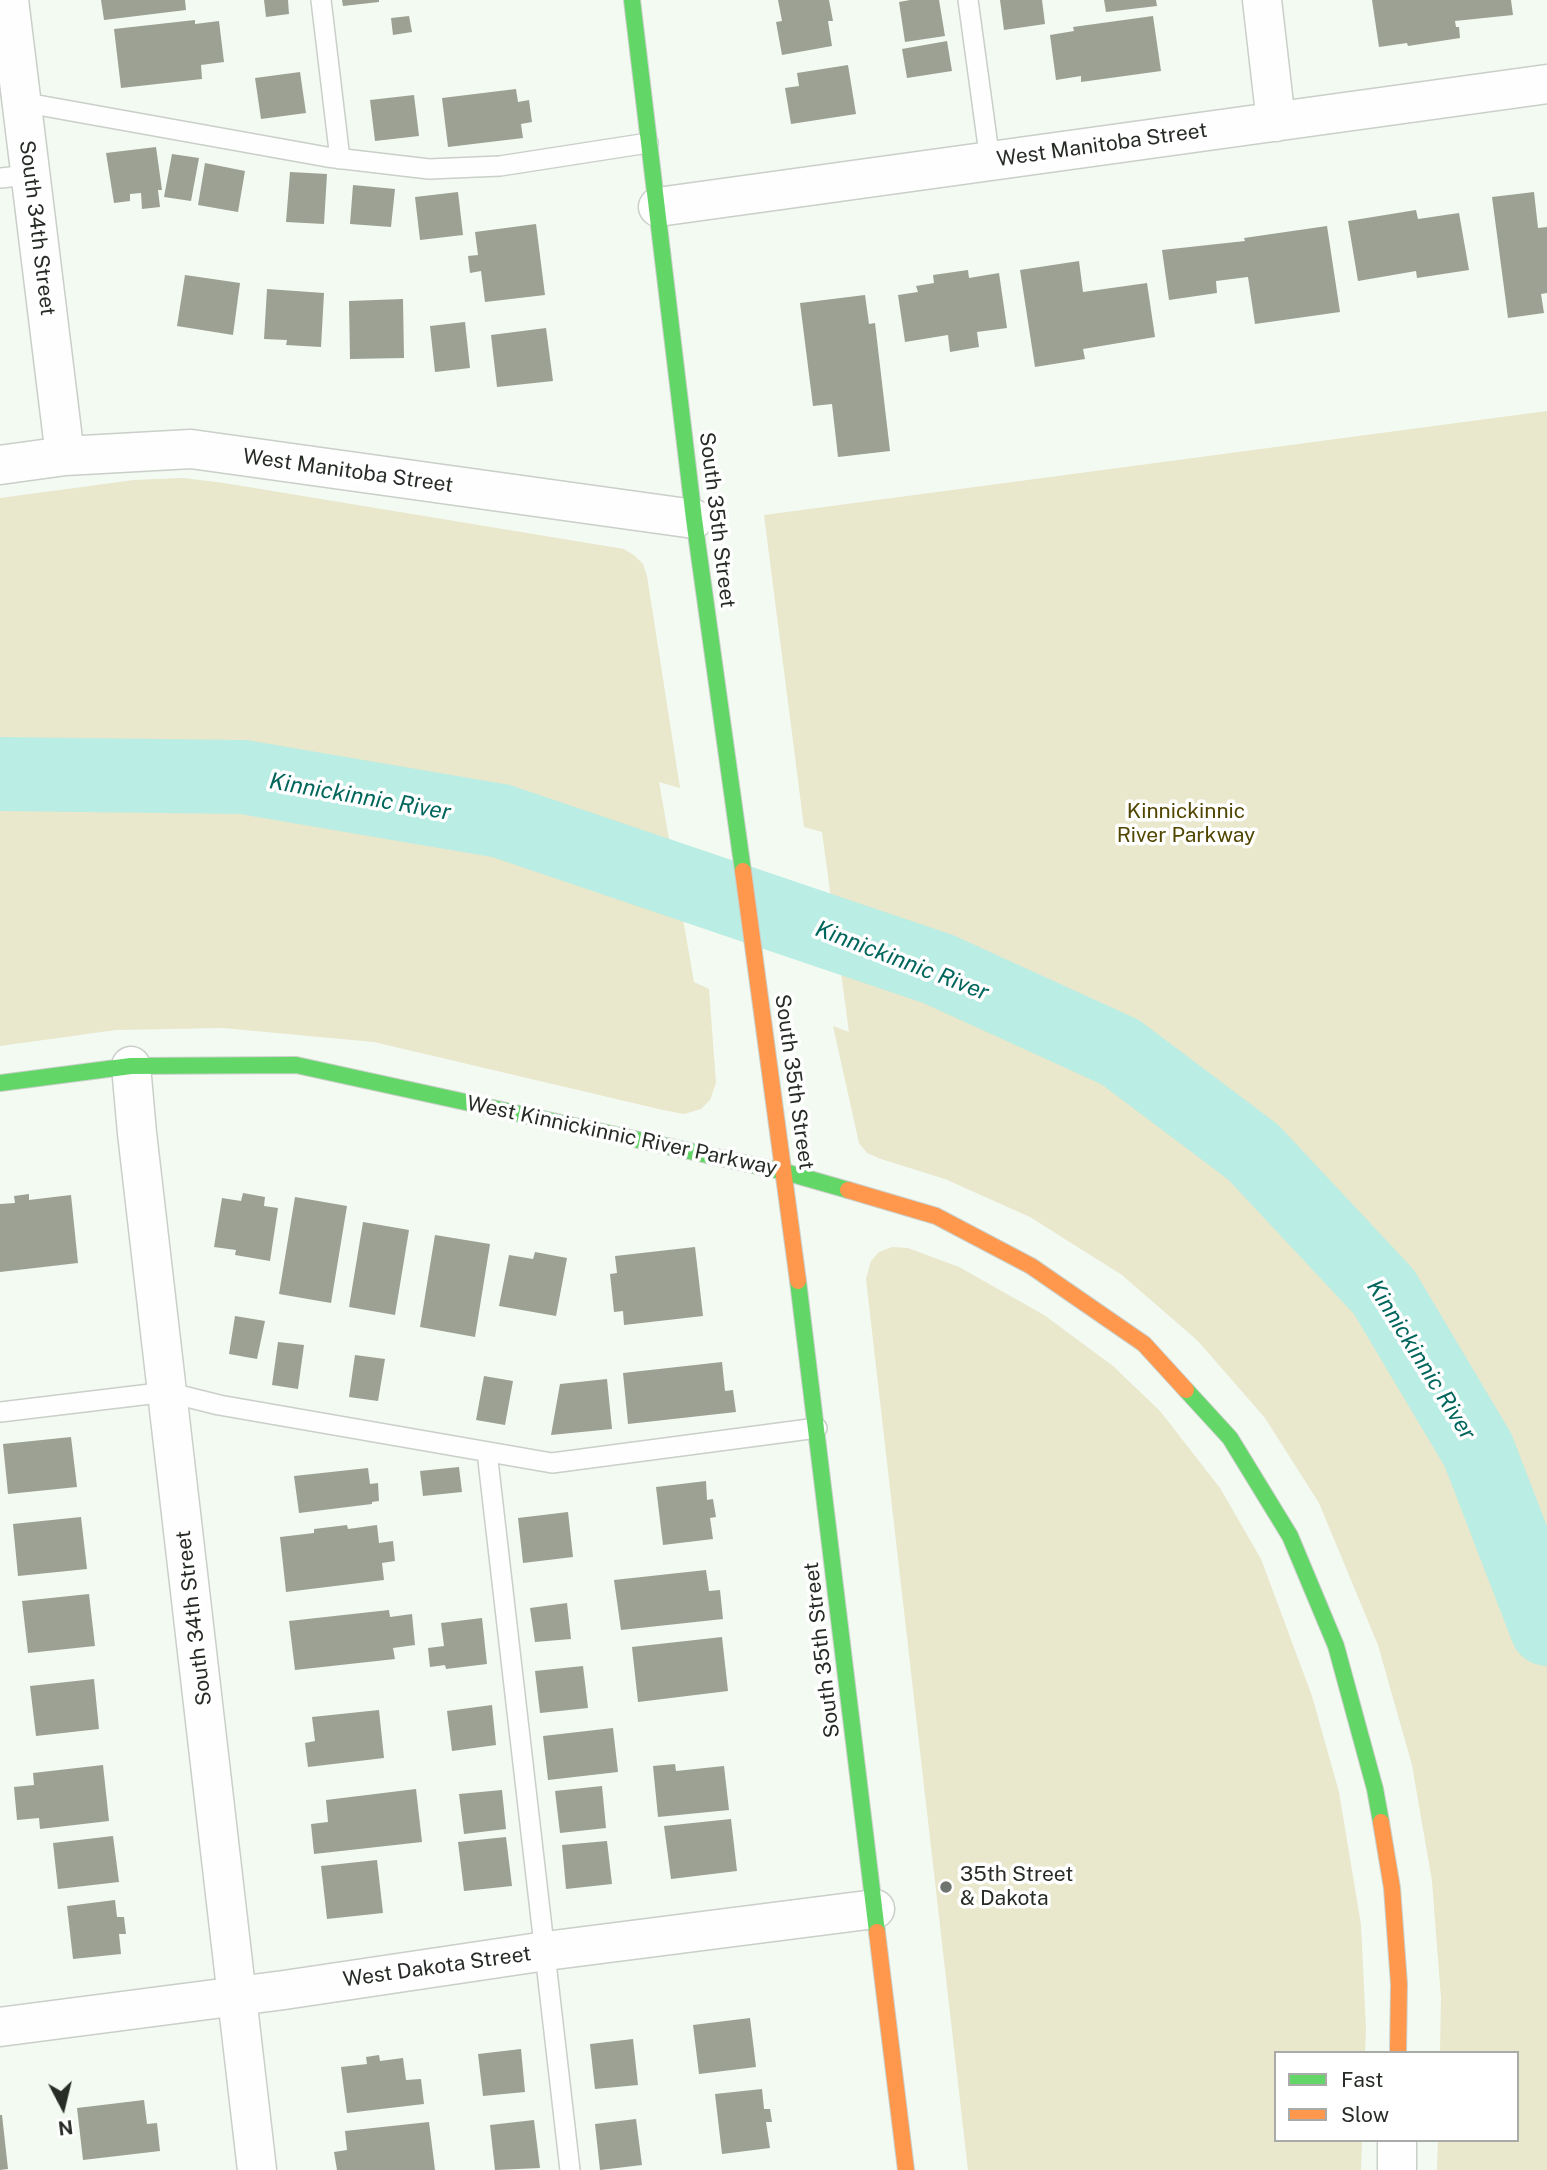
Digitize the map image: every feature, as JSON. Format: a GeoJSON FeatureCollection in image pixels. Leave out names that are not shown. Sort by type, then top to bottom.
{"type":"FeatureCollection","features":[{"type":"Feature","properties":{"kind":"main road","name":"South 35th Street"},"geometry":{"type":"LineString","coordinates":[[632,0],[694,519],[785,1172],[906,2170]]}},
{"type":"Feature","properties":{"kind":"main road","name":"West Kinnickinnic River Parkway"},"geometry":{"type":"LineString","coordinates":[[0,1083],[131,1066],[296,1065],[785,1172],[936,1216],[1031,1266],[1144,1344],[1230,1438],[1290,1536],[1336,1646],[1376,1789],[1392,1888],[1399,1984],[1398,2051]]}},
{"type":"Feature","properties":{"kind":"street","name":"South 34th Street"},"geometry":{"type":"LineString","coordinates":[[9,0],[21,103],[15,177],[65,456]]}},
{"type":"Feature","properties":{"kind":"street"},"geometry":{"type":"LineString","coordinates":[[1262,0],[1276,121]]}},
{"type":"Feature","properties":{"kind":"street","name":"West Manitoba Street"},"geometry":{"type":"LineString","coordinates":[[658,207],[1547,83]]}},
{"type":"Feature","properties":{"kind":"street","name":"West Manitoba Street"},"geometry":{"type":"LineString","coordinates":[[0,465],[65,456],[191,449],[694,519]]}},
{"type":"Feature","properties":{"kind":"street","name":"South 34th Street"},"geometry":{"type":"LineString","coordinates":[[131,1066],[257,2170]]}},
{"type":"Feature","properties":{"kind":"street","name":"West Dakota Street"},"geometry":{"type":"LineString","coordinates":[[0,2028],[546,1951],[875,1909]]}},
{"type":"Feature","properties":{"kind":"street"},"geometry":{"type":"LineString","coordinates":[[1397,2142],[1397,2170]]}},
{"type":"Feature","properties":{"kind":"lane"},"geometry":{"type":"LineString","coordinates":[[321,0],[340,159]]}},
{"type":"Feature","properties":{"kind":"lane"},"geometry":{"type":"LineString","coordinates":[[968,0],[990,161]]}},
{"type":"Feature","properties":{"kind":"lane"},"geometry":{"type":"LineString","coordinates":[[21,103],[340,159],[429,169],[500,166],[648,143]]}},
{"type":"Feature","properties":{"kind":"lane"},"geometry":{"type":"LineString","coordinates":[[0,1412],[167,1392],[219,1405],[552,1463],[817,1428]]}},
{"type":"Feature","properties":{"kind":"lane"},"geometry":{"type":"LineString","coordinates":[[487,1452],[570,2170]]}},
{"type":"Feature","properties":{"kind":"green space","name":"Kinnickinnic River Parkway"},"geometry":{"type":"Polygon","coordinates":[[[1547,411],[1547,2170],[1437,2170],[1438,2142],[1519,2142],[1519,2051],[1440,2051],[1441,1998],[1432,1881],[1412,1765],[1378,1645],[1319,1503],[1265,1418],[1198,1341],[1122,1275],[1030,1217],[945,1179],[867,1153],[859,1143],[833,1026],[849,1032],[822,832],[804,827],[764,515],[1547,411]]]}},
{"type":"Feature","properties":{"kind":"green space"},"geometry":{"type":"Polygon","coordinates":[[[183,478],[624,549],[643,564],[680,788],[659,782],[694,982],[709,989],[716,1083],[710,1100],[701,1109],[684,1114],[663,1110],[374,1042],[223,1028],[116,1030],[0,1046],[0,498],[134,480],[183,478]]]}},
{"type":"Feature","properties":{"kind":"green space"},"geometry":{"type":"Polygon","coordinates":[[[892,1247],[908,1248],[959,1267],[1044,1315],[1113,1366],[1160,1411],[1220,1488],[1261,1559],[1312,1696],[1339,1792],[1361,1925],[1366,2029],[1365,2051],[1274,2051],[1274,2142],[1362,2142],[1361,2170],[968,2170],[866,1279],[871,1261],[879,1252],[892,1247]]]}},
{"type":"Feature","properties":{"kind":"building"},"geometry":{"type":"Polygon","coordinates":[[[101,0],[185,0],[186,10],[104,20],[101,0]]]}},
{"type":"Feature","properties":{"kind":"building"},"geometry":{"type":"Polygon","coordinates":[[[264,0],[288,0],[289,14],[266,17],[264,0]]]}},
{"type":"Feature","properties":{"kind":"building"},"geometry":{"type":"Polygon","coordinates":[[[342,0],[379,0],[379,2],[343,6],[342,0]]]}},
{"type":"Feature","properties":{"kind":"building"},"geometry":{"type":"Polygon","coordinates":[[[778,0],[829,0],[833,21],[828,21],[832,46],[782,55],[776,22],[782,21],[778,0]]]}},
{"type":"Feature","properties":{"kind":"building"},"geometry":{"type":"Polygon","coordinates":[[[939,0],[945,36],[905,42],[899,2],[939,0]]]}},
{"type":"Feature","properties":{"kind":"building"},"geometry":{"type":"Polygon","coordinates":[[[1000,0],[1042,0],[1045,24],[1004,30],[1000,0]]]}},
{"type":"Feature","properties":{"kind":"building"},"geometry":{"type":"Polygon","coordinates":[[[1104,0],[1156,0],[1157,6],[1106,12],[1104,0]]]}},
{"type":"Feature","properties":{"kind":"building"},"geometry":{"type":"Polygon","coordinates":[[[1372,0],[1511,0],[1513,15],[1455,21],[1456,27],[1459,27],[1460,38],[1408,46],[1407,43],[1379,47],[1372,0]]]}},
{"type":"Feature","properties":{"kind":"building"},"geometry":{"type":"Polygon","coordinates":[[[409,16],[412,32],[393,35],[391,18],[409,16]]]}},
{"type":"Feature","properties":{"kind":"building"},"geometry":{"type":"Polygon","coordinates":[[[1153,16],[1161,71],[1081,82],[1081,76],[1056,80],[1050,35],[1074,31],[1073,27],[1153,16]]]}},
{"type":"Feature","properties":{"kind":"building"},"geometry":{"type":"Polygon","coordinates":[[[195,20],[195,24],[219,21],[224,62],[201,65],[202,79],[121,88],[114,29],[195,20]]]}},
{"type":"Feature","properties":{"kind":"building"},"geometry":{"type":"Polygon","coordinates":[[[947,41],[952,71],[907,78],[902,49],[947,41]]]}},
{"type":"Feature","properties":{"kind":"building"},"geometry":{"type":"Polygon","coordinates":[[[848,65],[856,114],[791,124],[785,88],[799,86],[797,73],[848,65]]]}},
{"type":"Feature","properties":{"kind":"building"},"geometry":{"type":"Polygon","coordinates":[[[300,72],[306,113],[261,119],[255,78],[300,72]]]}},
{"type":"Feature","properties":{"kind":"building"},"geometry":{"type":"Polygon","coordinates":[[[516,89],[518,102],[529,100],[532,122],[521,124],[523,138],[448,147],[442,98],[516,89]]]}},
{"type":"Feature","properties":{"kind":"building"},"geometry":{"type":"Polygon","coordinates":[[[414,95],[419,136],[375,141],[370,100],[414,95]]]}},
{"type":"Feature","properties":{"kind":"building"},"geometry":{"type":"Polygon","coordinates":[[[156,147],[162,190],[158,190],[160,207],[142,209],[141,193],[130,194],[130,201],[114,203],[106,153],[156,147]]]}},
{"type":"Feature","properties":{"kind":"building"},"geometry":{"type":"Polygon","coordinates":[[[172,154],[199,158],[191,201],[164,197],[172,154]]]}},
{"type":"Feature","properties":{"kind":"building"},"geometry":{"type":"Polygon","coordinates":[[[205,163],[245,171],[238,212],[198,205],[205,163]]]}},
{"type":"Feature","properties":{"kind":"building"},"geometry":{"type":"Polygon","coordinates":[[[290,172],[327,174],[324,224],[286,222],[290,172]]]}},
{"type":"Feature","properties":{"kind":"building"},"geometry":{"type":"Polygon","coordinates":[[[353,185],[395,189],[391,227],[350,224],[353,185]]]}},
{"type":"Feature","properties":{"kind":"building"},"geometry":{"type":"Polygon","coordinates":[[[458,192],[463,235],[420,240],[415,197],[458,192]]]}},
{"type":"Feature","properties":{"kind":"building"},"geometry":{"type":"Polygon","coordinates":[[[1534,192],[1538,228],[1547,227],[1547,293],[1541,294],[1544,313],[1508,318],[1492,197],[1534,192]]]}},
{"type":"Feature","properties":{"kind":"building"},"geometry":{"type":"Polygon","coordinates":[[[1416,210],[1418,219],[1459,213],[1469,270],[1417,278],[1416,271],[1358,281],[1348,221],[1416,210]]]}},
{"type":"Feature","properties":{"kind":"building"},"geometry":{"type":"Polygon","coordinates":[[[536,224],[545,295],[485,302],[481,271],[470,273],[468,256],[478,255],[475,232],[536,224]]]}},
{"type":"Feature","properties":{"kind":"building"},"geometry":{"type":"Polygon","coordinates":[[[1327,226],[1340,312],[1255,324],[1248,277],[1216,281],[1217,293],[1169,300],[1162,250],[1245,241],[1244,238],[1327,226]]]}},
{"type":"Feature","properties":{"kind":"building"},"geometry":{"type":"Polygon","coordinates":[[[1079,261],[1083,292],[1147,283],[1155,337],[1083,349],[1085,359],[1035,367],[1020,270],[1079,261]]]}},
{"type":"Feature","properties":{"kind":"building"},"geometry":{"type":"Polygon","coordinates":[[[968,270],[969,278],[999,273],[1007,328],[977,332],[979,347],[950,352],[948,335],[905,342],[898,295],[918,292],[916,286],[934,283],[933,275],[968,270]]]}},
{"type":"Feature","properties":{"kind":"building"},"geometry":{"type":"Polygon","coordinates":[[[185,275],[240,283],[233,335],[177,326],[185,275]]]}},
{"type":"Feature","properties":{"kind":"building"},"geometry":{"type":"Polygon","coordinates":[[[267,289],[324,293],[321,347],[286,345],[287,340],[264,339],[267,289]]]}},
{"type":"Feature","properties":{"kind":"building"},"geometry":{"type":"Polygon","coordinates":[[[865,295],[869,324],[875,323],[890,451],[838,457],[832,404],[813,406],[800,303],[865,295]]]}},
{"type":"Feature","properties":{"kind":"building"},"geometry":{"type":"Polygon","coordinates":[[[403,299],[404,358],[350,359],[349,301],[403,299]]]}},
{"type":"Feature","properties":{"kind":"building"},"geometry":{"type":"Polygon","coordinates":[[[465,322],[470,368],[435,372],[430,326],[465,322]]]}},
{"type":"Feature","properties":{"kind":"building"},"geometry":{"type":"Polygon","coordinates":[[[546,328],[553,381],[497,387],[491,335],[546,328]]]}},
{"type":"Feature","properties":{"kind":"building"},"geometry":{"type":"Polygon","coordinates":[[[243,1193],[265,1197],[264,1206],[278,1208],[270,1261],[235,1255],[236,1250],[214,1247],[222,1198],[241,1201],[243,1193]]]}},
{"type":"Feature","properties":{"kind":"building"},"geometry":{"type":"Polygon","coordinates":[[[29,1194],[29,1200],[71,1195],[78,1263],[0,1272],[0,1204],[15,1203],[14,1196],[29,1194]]]}},
{"type":"Feature","properties":{"kind":"building"},"geometry":{"type":"Polygon","coordinates":[[[295,1197],[347,1206],[331,1303],[279,1294],[295,1197]]]}},
{"type":"Feature","properties":{"kind":"building"},"geometry":{"type":"Polygon","coordinates":[[[363,1222],[409,1230],[395,1315],[349,1307],[363,1222]]]}},
{"type":"Feature","properties":{"kind":"building"},"geometry":{"type":"Polygon","coordinates":[[[435,1235],[490,1244],[475,1337],[420,1327],[435,1235]]]}},
{"type":"Feature","properties":{"kind":"building"},"geometry":{"type":"Polygon","coordinates":[[[695,1247],[703,1316],[624,1325],[623,1311],[614,1312],[610,1274],[617,1273],[615,1256],[695,1247]]]}},
{"type":"Feature","properties":{"kind":"building"},"geometry":{"type":"Polygon","coordinates":[[[535,1252],[567,1258],[556,1316],[499,1306],[509,1255],[533,1259],[535,1252]]]}},
{"type":"Feature","properties":{"kind":"building"},"geometry":{"type":"Polygon","coordinates":[[[235,1316],[265,1321],[257,1359],[229,1354],[235,1316]]]}},
{"type":"Feature","properties":{"kind":"building"},"geometry":{"type":"Polygon","coordinates":[[[278,1342],[304,1345],[298,1389],[272,1385],[278,1342]]]}},
{"type":"Feature","properties":{"kind":"building"},"geometry":{"type":"Polygon","coordinates":[[[355,1355],[385,1359],[378,1401],[349,1397],[355,1355]]]}},
{"type":"Feature","properties":{"kind":"building"},"geometry":{"type":"Polygon","coordinates":[[[722,1362],[725,1391],[733,1390],[736,1412],[628,1424],[623,1373],[722,1362]]]}},
{"type":"Feature","properties":{"kind":"building"},"geometry":{"type":"Polygon","coordinates":[[[484,1376],[513,1381],[505,1425],[476,1420],[484,1376]]]}},
{"type":"Feature","properties":{"kind":"building"},"geometry":{"type":"Polygon","coordinates":[[[607,1379],[612,1429],[551,1435],[560,1384],[607,1379]]]}},
{"type":"Feature","properties":{"kind":"building"},"geometry":{"type":"Polygon","coordinates":[[[71,1437],[77,1487],[8,1494],[3,1444],[71,1437]]]}},
{"type":"Feature","properties":{"kind":"building"},"geometry":{"type":"Polygon","coordinates":[[[459,1467],[462,1492],[423,1496],[420,1471],[459,1467]]]}},
{"type":"Feature","properties":{"kind":"building"},"geometry":{"type":"Polygon","coordinates":[[[368,1468],[370,1484],[378,1483],[379,1501],[299,1513],[294,1476],[368,1468]]]}},
{"type":"Feature","properties":{"kind":"building"},"geometry":{"type":"Polygon","coordinates":[[[706,1481],[707,1500],[713,1499],[716,1517],[710,1518],[713,1539],[663,1545],[656,1487],[706,1481]]]}},
{"type":"Feature","properties":{"kind":"building"},"geometry":{"type":"Polygon","coordinates":[[[568,1512],[573,1557],[523,1563],[518,1518],[568,1512]]]}},
{"type":"Feature","properties":{"kind":"building"},"geometry":{"type":"Polygon","coordinates":[[[81,1517],[87,1569],[18,1576],[13,1524],[81,1517]]]}},
{"type":"Feature","properties":{"kind":"building"},"geometry":{"type":"Polygon","coordinates":[[[347,1525],[348,1529],[377,1525],[379,1543],[393,1541],[395,1561],[382,1563],[384,1580],[286,1592],[280,1537],[347,1525]]]}},
{"type":"Feature","properties":{"kind":"building"},"geometry":{"type":"Polygon","coordinates":[[[706,1570],[709,1591],[720,1590],[723,1619],[621,1630],[614,1580],[706,1570]]]}},
{"type":"Feature","properties":{"kind":"building"},"geometry":{"type":"Polygon","coordinates":[[[89,1594],[95,1646],[28,1653],[22,1601],[89,1594]]]}},
{"type":"Feature","properties":{"kind":"building"},"geometry":{"type":"Polygon","coordinates":[[[567,1603],[571,1639],[535,1642],[530,1608],[567,1603]]]}},
{"type":"Feature","properties":{"kind":"building"},"geometry":{"type":"Polygon","coordinates":[[[389,1610],[390,1617],[412,1614],[415,1645],[393,1648],[395,1659],[295,1670],[289,1621],[389,1610]]]}},
{"type":"Feature","properties":{"kind":"building"},"geometry":{"type":"Polygon","coordinates":[[[482,1618],[487,1664],[446,1669],[445,1665],[430,1667],[428,1648],[444,1646],[441,1623],[482,1618]]]}},
{"type":"Feature","properties":{"kind":"building"},"geometry":{"type":"Polygon","coordinates":[[[722,1637],[728,1691],[638,1702],[632,1647],[722,1637]]]}},
{"type":"Feature","properties":{"kind":"building"},"geometry":{"type":"Polygon","coordinates":[[[583,1666],[588,1708],[540,1713],[535,1671],[583,1666]]]}},
{"type":"Feature","properties":{"kind":"building"},"geometry":{"type":"Polygon","coordinates":[[[94,1679],[99,1729],[36,1736],[30,1686],[94,1679]]]}},
{"type":"Feature","properties":{"kind":"building"},"geometry":{"type":"Polygon","coordinates":[[[492,1705],[496,1745],[452,1751],[447,1711],[492,1705]]]}},
{"type":"Feature","properties":{"kind":"building"},"geometry":{"type":"Polygon","coordinates":[[[379,1710],[384,1758],[308,1767],[305,1743],[315,1741],[312,1717],[379,1710]]]}},
{"type":"Feature","properties":{"kind":"building"},"geometry":{"type":"Polygon","coordinates":[[[613,1728],[618,1772],[548,1780],[543,1736],[613,1728]]]}},
{"type":"Feature","properties":{"kind":"building"},"geometry":{"type":"Polygon","coordinates":[[[675,1764],[676,1771],[724,1766],[729,1810],[658,1817],[653,1766],[675,1764]]]}},
{"type":"Feature","properties":{"kind":"building"},"geometry":{"type":"Polygon","coordinates":[[[103,1765],[109,1821],[40,1829],[39,1818],[17,1820],[14,1787],[34,1785],[33,1773],[103,1765]]]}},
{"type":"Feature","properties":{"kind":"building"},"geometry":{"type":"Polygon","coordinates":[[[602,1786],[606,1828],[560,1833],[555,1791],[602,1786]]]}},
{"type":"Feature","properties":{"kind":"building"},"geometry":{"type":"Polygon","coordinates":[[[416,1789],[422,1842],[314,1854],[311,1824],[328,1822],[326,1800],[416,1789]]]}},
{"type":"Feature","properties":{"kind":"building"},"geometry":{"type":"Polygon","coordinates":[[[502,1790],[506,1829],[464,1834],[459,1794],[502,1790]]]}},
{"type":"Feature","properties":{"kind":"building"},"geometry":{"type":"Polygon","coordinates":[[[731,1819],[737,1871],[671,1879],[664,1826],[731,1819]]]}},
{"type":"Feature","properties":{"kind":"building"},"geometry":{"type":"Polygon","coordinates":[[[113,1836],[119,1882],[58,1889],[53,1843],[113,1836]]]}},
{"type":"Feature","properties":{"kind":"building"},"geometry":{"type":"Polygon","coordinates":[[[506,1837],[512,1886],[464,1891],[458,1842],[506,1837]]]}},
{"type":"Feature","properties":{"kind":"building"},"geometry":{"type":"Polygon","coordinates":[[[607,1841],[612,1884],[566,1889],[562,1845],[607,1841]]]}},
{"type":"Feature","properties":{"kind":"building"},"geometry":{"type":"Polygon","coordinates":[[[377,1860],[383,1913],[327,1919],[321,1866],[377,1860]]]}},
{"type":"Feature","properties":{"kind":"building"},"geometry":{"type":"Polygon","coordinates":[[[115,1900],[117,1917],[124,1917],[126,1934],[119,1934],[121,1954],[73,1959],[67,1906],[115,1900]]]}},
{"type":"Feature","properties":{"kind":"building"},"geometry":{"type":"Polygon","coordinates":[[[750,2018],[756,2067],[699,2074],[693,2025],[750,2018]]]}},
{"type":"Feature","properties":{"kind":"building"},"geometry":{"type":"Polygon","coordinates":[[[633,2039],[638,2085],[595,2089],[590,2044],[633,2039]]]}},
{"type":"Feature","properties":{"kind":"building"},"geometry":{"type":"Polygon","coordinates":[[[521,2049],[525,2092],[483,2096],[478,2054],[521,2049]]]}},
{"type":"Feature","properties":{"kind":"building"},"geometry":{"type":"Polygon","coordinates":[[[379,2055],[380,2061],[403,2058],[406,2080],[421,2079],[424,2104],[347,2113],[341,2067],[367,2064],[366,2057],[379,2055]]]}},
{"type":"Feature","properties":{"kind":"building"},"geometry":{"type":"Polygon","coordinates":[[[762,2089],[764,2109],[770,2109],[772,2122],[766,2122],[770,2148],[722,2154],[715,2094],[762,2089]]]}},
{"type":"Feature","properties":{"kind":"building"},"geometry":{"type":"Polygon","coordinates":[[[144,2100],[147,2124],[157,2123],[160,2151],[83,2160],[77,2108],[144,2100]]]}},
{"type":"Feature","properties":{"kind":"building"},"geometry":{"type":"Polygon","coordinates":[[[0,2115],[8,2169],[0,2170],[0,2115]]]}},
{"type":"Feature","properties":{"kind":"building"},"geometry":{"type":"Polygon","coordinates":[[[636,2119],[642,2165],[600,2170],[595,2124],[636,2119]]]}},
{"type":"Feature","properties":{"kind":"building"},"geometry":{"type":"Polygon","coordinates":[[[534,2120],[540,2168],[495,2170],[490,2125],[534,2120]]]}},
{"type":"Feature","properties":{"kind":"building"},"geometry":{"type":"Polygon","coordinates":[[[429,2122],[435,2170],[337,2170],[334,2152],[347,2150],[345,2131],[429,2122]]]}},
{"type":"Feature","properties":{"kind":"waterway","name":"Kinnickinnic River"},"geometry":{"type":"LineString","coordinates":[[0,774],[243,777],[501,821],[938,969],[1120,1052],[1253,1152],[1384,1292],[1478,1450],[1547,1629]]}},
{"type":"Feature","properties":{"kind":"traffic: fast"},"geometry":{"type":"LineString","coordinates":[[632,0],[694,519],[743,871]]}},
{"type":"Feature","properties":{"kind":"traffic: fast"},"geometry":{"type":"LineString","coordinates":[[0,1083],[131,1066],[296,1065],[785,1172],[848,1190]]}},
{"type":"Feature","properties":{"kind":"traffic: fast"},"geometry":{"type":"LineString","coordinates":[[798,1281],[877,1932]]}},
{"type":"Feature","properties":{"kind":"traffic: fast"},"geometry":{"type":"LineString","coordinates":[[1186,1390],[1230,1438],[1290,1536],[1336,1646],[1375,1789],[1381,1822]]}},
{"type":"Feature","properties":{"kind":"traffic: slow"},"geometry":{"type":"LineString","coordinates":[[743,871],[798,1281]]}},
{"type":"Feature","properties":{"kind":"traffic: slow"},"geometry":{"type":"LineString","coordinates":[[848,1190],[936,1216],[1031,1266],[1144,1344],[1186,1390]]}},
{"type":"Feature","properties":{"kind":"traffic: slow"},"geometry":{"type":"LineString","coordinates":[[1381,1822],[1392,1888],[1399,1984],[1398,2051]]}},
{"type":"Feature","properties":{"kind":"traffic: slow"},"geometry":{"type":"LineString","coordinates":[[877,1932],[906,2170]]}},
{"type":"Feature","properties":{"kind":"place","name":"35th Street & Dakota"},"geometry":{"type":"Point","coordinates":[946,1887]}}]}
